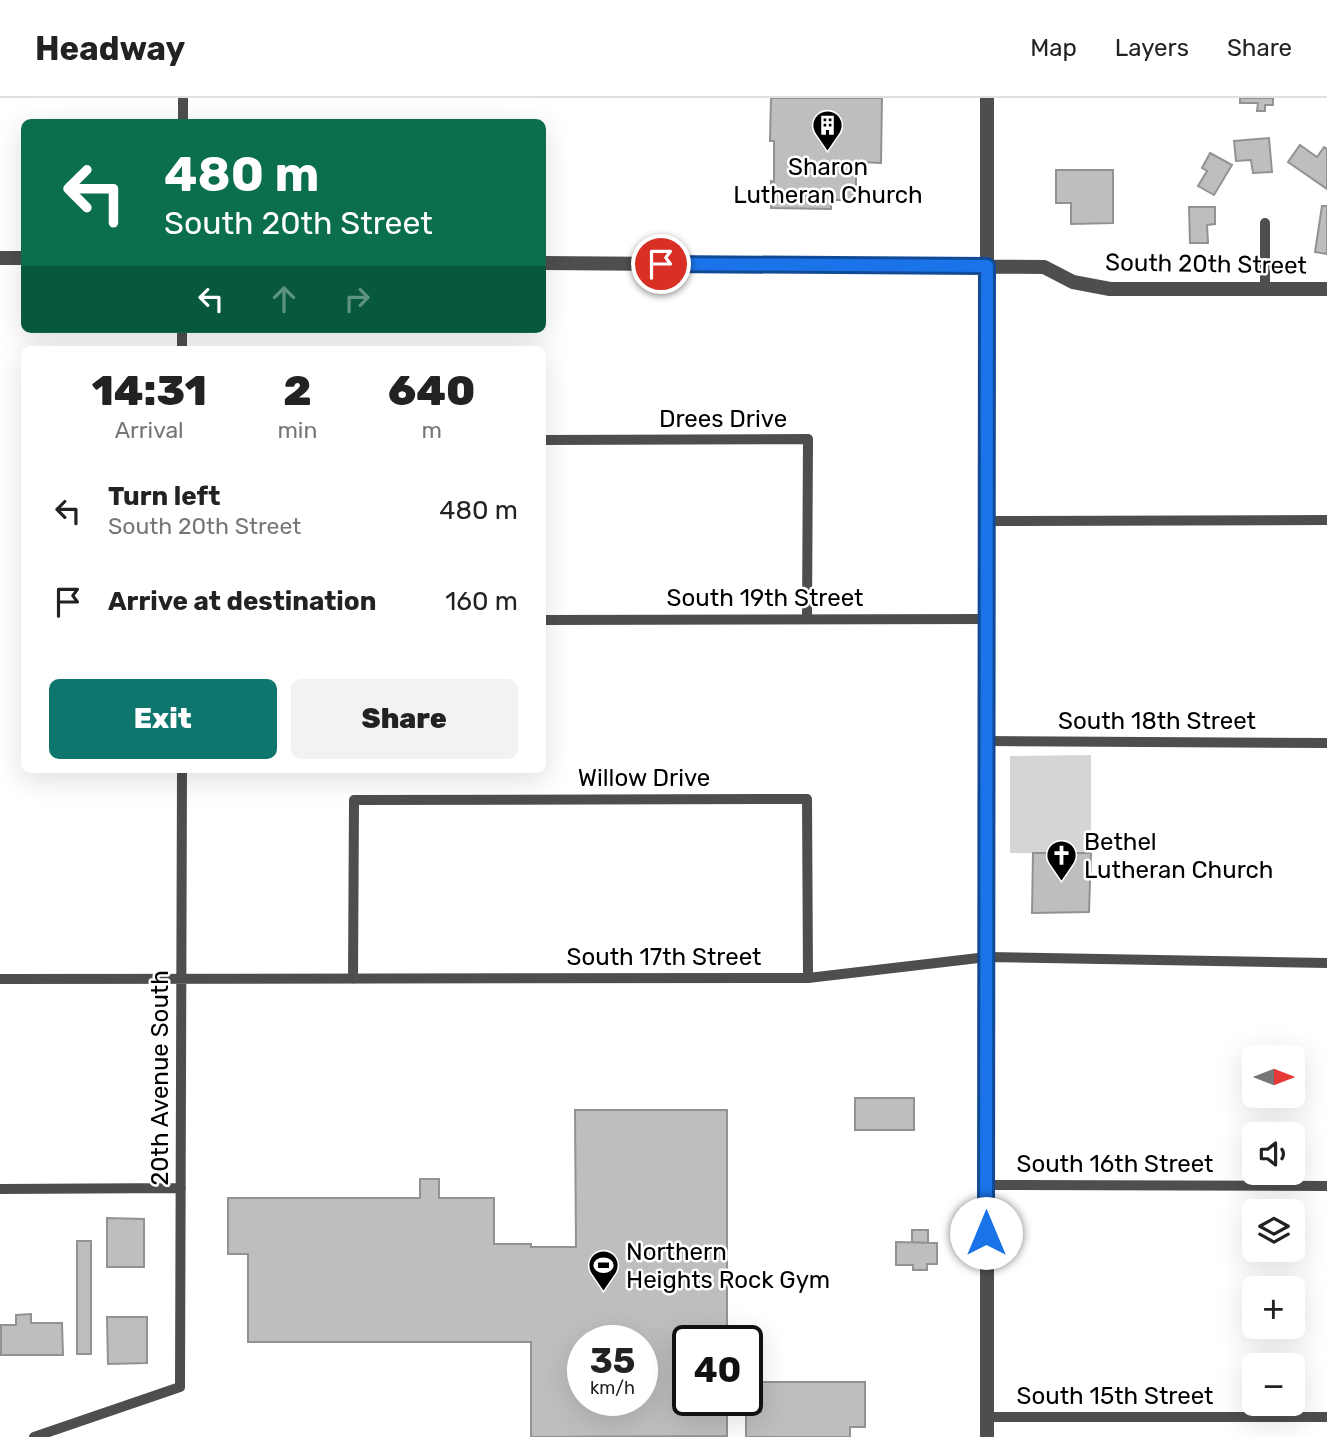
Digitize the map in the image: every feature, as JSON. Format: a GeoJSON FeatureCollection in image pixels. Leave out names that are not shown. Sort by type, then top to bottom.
{"type":"FeatureCollection","features":[{"type":"Feature","properties":{"kind":"street"},"geometry":{"type":"LineString","coordinates":[[183,98],[183,119]]}},
{"type":"Feature","properties":{"kind":"street"},"geometry":{"type":"LineString","coordinates":[[987,98],[987,1437]]}},
{"type":"Feature","properties":{"kind":"street"},"geometry":{"type":"LineString","coordinates":[[1265,223],[1265,289]]}},
{"type":"Feature","properties":{"kind":"street"},"geometry":{"type":"LineString","coordinates":[[0,258],[21,258]]}},
{"type":"Feature","properties":{"kind":"street","name":"South 20th Street"},"geometry":{"type":"LineString","coordinates":[[546,263],[1044,267],[1073,282],[1110,289],[1327,289]]}},
{"type":"Feature","properties":{"kind":"street","name":"Drees Drive"},"geometry":{"type":"LineString","coordinates":[[546,440],[808,439],[807,619]]}},
{"type":"Feature","properties":{"kind":"street"},"geometry":{"type":"LineString","coordinates":[[988,521],[1327,520]]}},
{"type":"Feature","properties":{"kind":"street","name":"South 19th Street"},"geometry":{"type":"LineString","coordinates":[[546,620],[987,619]]}},
{"type":"Feature","properties":{"kind":"street","name":"South 18th Street"},"geometry":{"type":"LineString","coordinates":[[988,741],[1327,743]]}},
{"type":"Feature","properties":{"kind":"street","name":"20th Avenue South"},"geometry":{"type":"LineString","coordinates":[[34,1437],[180,1387],[182,773]]}},
{"type":"Feature","properties":{"kind":"street","name":"Willow Drive"},"geometry":{"type":"LineString","coordinates":[[353,979],[354,800],[752,799],[807,799],[808,978]]}},
{"type":"Feature","properties":{"kind":"street","name":"South 17th Street"},"geometry":{"type":"LineString","coordinates":[[0,979],[808,978],[987,957],[1327,963]]}},
{"type":"Feature","properties":{"kind":"street","name":"South 16th Street"},"geometry":{"type":"LineString","coordinates":[[986,1185],[1327,1186]]}},
{"type":"Feature","properties":{"kind":"street"},"geometry":{"type":"LineString","coordinates":[[0,1189],[181,1188]]}},
{"type":"Feature","properties":{"kind":"street","name":"South 15th Street"},"geometry":{"type":"LineString","coordinates":[[988,1417],[1327,1417]]}},
{"type":"Feature","properties":{"kind":"shaded area"},"geometry":{"type":"Polygon","coordinates":[[[1091,755],[1091,853],[1010,853],[1010,756],[1091,755]]]}},
{"type":"Feature","properties":{"kind":"building","name":"Sharon Lutheran Church"},"geometry":{"type":"Polygon","coordinates":[[[771,98],[882,98],[881,163],[859,162],[859,167],[856,167],[856,186],[853,186],[853,200],[831,200],[831,209],[771,208],[774,141],[770,141],[771,98]]]}},
{"type":"Feature","properties":{"kind":"building"},"geometry":{"type":"Polygon","coordinates":[[[1240,98],[1273,98],[1273,105],[1265,105],[1265,111],[1257,111],[1258,103],[1240,103],[1240,98]]]}},
{"type":"Feature","properties":{"kind":"building"},"geometry":{"type":"Polygon","coordinates":[[[1269,138],[1272,172],[1253,173],[1251,160],[1236,161],[1234,141],[1269,138]]]}},
{"type":"Feature","properties":{"kind":"building"},"geometry":{"type":"Polygon","coordinates":[[[1300,145],[1317,157],[1324,147],[1327,149],[1327,189],[1288,162],[1300,145]]]}},
{"type":"Feature","properties":{"kind":"building"},"geometry":{"type":"Polygon","coordinates":[[[1210,153],[1232,165],[1214,195],[1198,186],[1207,171],[1202,168],[1210,153]]]}},
{"type":"Feature","properties":{"kind":"building"},"geometry":{"type":"Polygon","coordinates":[[[1056,170],[1113,170],[1113,223],[1071,224],[1071,203],[1056,203],[1056,170]]]}},
{"type":"Feature","properties":{"kind":"building"},"geometry":{"type":"Polygon","coordinates":[[[1322,206],[1327,206],[1327,254],[1315,252],[1322,206]]]}},
{"type":"Feature","properties":{"kind":"building"},"geometry":{"type":"Polygon","coordinates":[[[1189,207],[1215,207],[1215,224],[1207,225],[1208,243],[1190,243],[1189,207]]]}},
{"type":"Feature","properties":{"kind":"building","name":"Bethel Lutheran Church"},"geometry":{"type":"Polygon","coordinates":[[[1033,853],[1091,853],[1089,912],[1032,913],[1033,853]]]}},
{"type":"Feature","properties":{"kind":"building"},"geometry":{"type":"Polygon","coordinates":[[[855,1098],[914,1098],[914,1130],[855,1130],[855,1098]]]}},
{"type":"Feature","properties":{"kind":"building"},"geometry":{"type":"Polygon","coordinates":[[[575,1110],[727,1110],[727,1325],[672,1325],[672,1416],[727,1416],[727,1436],[531,1437],[531,1342],[248,1342],[248,1254],[228,1254],[228,1198],[420,1198],[420,1179],[439,1179],[439,1198],[494,1198],[494,1244],[531,1244],[531,1247],[576,1247],[575,1110]]]}},
{"type":"Feature","properties":{"kind":"building"},"geometry":{"type":"Polygon","coordinates":[[[107,1218],[144,1219],[144,1267],[107,1267],[107,1218]]]}},
{"type":"Feature","properties":{"kind":"building"},"geometry":{"type":"Polygon","coordinates":[[[912,1230],[928,1230],[928,1243],[912,1242],[912,1230]]]}},
{"type":"Feature","properties":{"kind":"building"},"geometry":{"type":"Polygon","coordinates":[[[77,1241],[91,1241],[91,1354],[77,1354],[77,1241]]]}},
{"type":"Feature","properties":{"kind":"building"},"geometry":{"type":"Polygon","coordinates":[[[896,1242],[937,1243],[937,1264],[927,1264],[927,1270],[913,1270],[913,1265],[896,1265],[896,1242]]]}},
{"type":"Feature","properties":{"kind":"building"},"geometry":{"type":"Polygon","coordinates":[[[31,1314],[31,1323],[62,1323],[63,1355],[1,1355],[1,1325],[16,1325],[16,1315],[31,1314]]]}},
{"type":"Feature","properties":{"kind":"building"},"geometry":{"type":"Polygon","coordinates":[[[107,1317],[147,1317],[147,1363],[108,1364],[107,1317]]]}},
{"type":"Feature","properties":{"kind":"building"},"geometry":{"type":"Polygon","coordinates":[[[763,1382],[865,1382],[865,1427],[850,1427],[850,1437],[746,1437],[746,1416],[763,1416],[763,1382]]]}},
{"type":"Feature","properties":{"kind":"place","name":"Sharon Lutheran Church"},"geometry":{"type":"Point","coordinates":[828,152]}},
{"type":"Feature","properties":{"kind":"place","name":"Bethel Lutheran Church"},"geometry":{"type":"Point","coordinates":[1061,883]}},
{"type":"Feature","properties":{"kind":"place","name":"Northern Heights Rock Gym"},"geometry":{"type":"Point","coordinates":[603,1293]}},
{"type":"Feature","properties":{"kind":"route"},"geometry":{"type":"LineString","coordinates":[[661,264],[987,266],[986,1233]]}}]}
